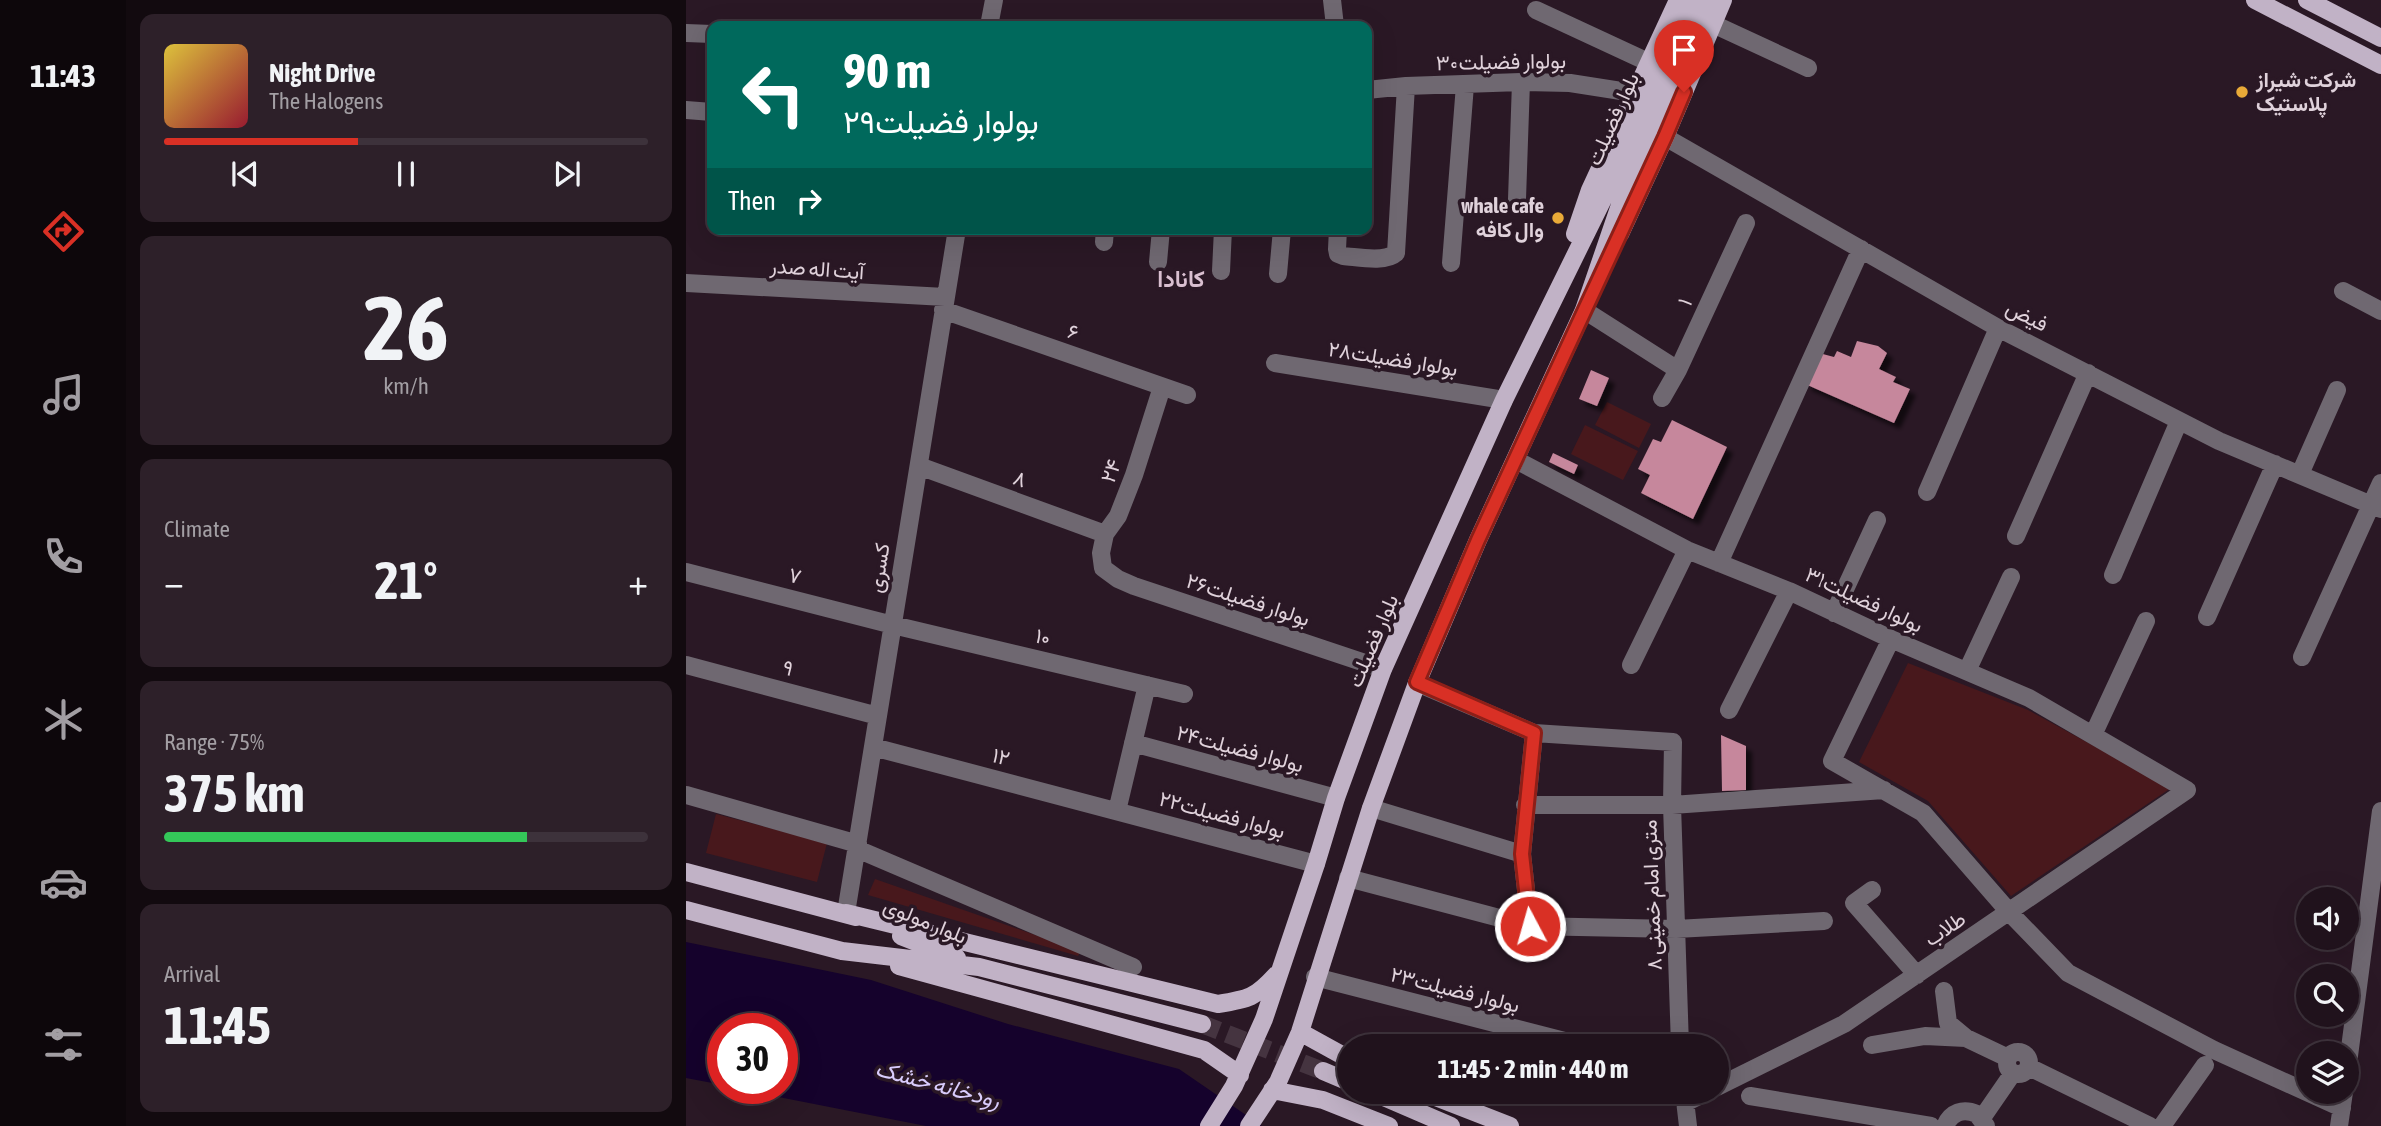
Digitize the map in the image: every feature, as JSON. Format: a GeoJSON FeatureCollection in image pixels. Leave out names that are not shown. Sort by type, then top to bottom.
{"type":"FeatureCollection","features":[{"type":"Feature","properties":{"kind":"main road","name":"بلوار فضیلت"},"geometry":{"type":"LineString","coordinates":[[1555,293],[1590,190],[1678,0]]}},
{"type":"Feature","properties":{"kind":"main road","name":"بلوار فضیلت"},"geometry":{"type":"LineString","coordinates":[[1584,310],[1612,201],[1691,0]]}},
{"type":"Feature","properties":{"kind":"main road","name":"بلوار فضیلت"},"geometry":{"type":"LineString","coordinates":[[1209,1126],[1240,1075],[1264,1019],[1336,798],[1383,669],[1555,293],[1612,201],[1709,0]]}},
{"type":"Feature","properties":{"kind":"main road","name":"بلوار فضیلت"},"geometry":{"type":"LineString","coordinates":[[1249,1126],[1272,1090],[1300,1031],[1371,808],[1417,682],[1478,540],[1665,137],[1723,0]]}},
{"type":"Feature","properties":{"kind":"main road"},"geometry":{"type":"LineString","coordinates":[[2255,0],[2381,65]]}},
{"type":"Feature","properties":{"kind":"main road"},"geometry":{"type":"LineString","coordinates":[[2307,0],[2381,38]]}},
{"type":"Feature","properties":{"kind":"main road"},"geometry":{"type":"LineString","coordinates":[[1449,525],[1478,540]]}},
{"type":"Feature","properties":{"kind":"main road","name":"بلوار مولوی"},"geometry":{"type":"LineString","coordinates":[[686,872],[846,913],[979,967]]}},
{"type":"Feature","properties":{"kind":"main road","name":"بلوار مولوی"},"geometry":{"type":"LineString","coordinates":[[686,910],[842,951],[979,967]]}},
{"type":"Feature","properties":{"kind":"main road"},"geometry":{"type":"LineString","coordinates":[[846,913],[1218,1004],[1244,1000],[1259,993],[1281,970]]}},
{"type":"Feature","properties":{"kind":"main road"},"geometry":{"type":"LineString","coordinates":[[842,951],[1204,1050],[1240,1075]]}},
{"type":"Feature","properties":{"kind":"main road"},"geometry":{"type":"LineString","coordinates":[[979,967],[1202,1024]]}},
{"type":"Feature","properties":{"kind":"main road"},"geometry":{"type":"LineString","coordinates":[[1300,1031],[1337,1052]]}},
{"type":"Feature","properties":{"kind":"main road"},"geometry":{"type":"LineString","coordinates":[[1323,1071],[1337,1077]]}},
{"type":"Feature","properties":{"kind":"main road"},"geometry":{"type":"LineString","coordinates":[[1272,1090],[1323,1100],[1389,1126]]}},
{"type":"Feature","properties":{"kind":"main road"},"geometry":{"type":"LineString","coordinates":[[1400,1104],[1451,1126]]}},
{"type":"Feature","properties":{"kind":"main road"},"geometry":{"type":"LineString","coordinates":[[1454,1104],[1510,1126]]}},
{"type":"Feature","properties":{"kind":"street"},"geometry":{"type":"LineString","coordinates":[[989,21],[991,0]]}},
{"type":"Feature","properties":{"kind":"street"},"geometry":{"type":"LineString","coordinates":[[1332,0],[1334,21]]}},
{"type":"Feature","properties":{"kind":"street"},"geometry":{"type":"LineString","coordinates":[[1536,10],[1648,62]]}},
{"type":"Feature","properties":{"kind":"street"},"geometry":{"type":"LineString","coordinates":[[1713,24],[1808,68]]}},
{"type":"Feature","properties":{"kind":"street"},"geometry":{"type":"LineString","coordinates":[[686,33],[707,34]]}},
{"type":"Feature","properties":{"kind":"street"},"geometry":{"type":"LineString","coordinates":[[1517,199],[1521,82]]}},
{"type":"Feature","properties":{"kind":"street","name":"بولوار فضیلت۳۰"},"geometry":{"type":"LineString","coordinates":[[1372,90],[1521,82],[1570,83],[1634,93]]}},
{"type":"Feature","properties":{"kind":"street"},"geometry":{"type":"LineString","coordinates":[[1451,263],[1465,85]]}},
{"type":"Feature","properties":{"kind":"street"},"geometry":{"type":"LineString","coordinates":[[1337,235],[1336,249],[1338,254],[1343,256],[1391,257],[1396,253],[1406,86]]}},
{"type":"Feature","properties":{"kind":"street"},"geometry":{"type":"LineString","coordinates":[[686,110],[707,112]]}},
{"type":"Feature","properties":{"kind":"street","name":"فیض"},"geometry":{"type":"LineString","coordinates":[[1665,137],[1998,327],[2219,441],[2376,507]]}},
{"type":"Feature","properties":{"kind":"street","name":"۱"},"geometry":{"type":"LineString","coordinates":[[1662,398],[1678,370],[1746,223]]}},
{"type":"Feature","properties":{"kind":"street","name":"کسری"},"geometry":{"type":"LineString","coordinates":[[846,913],[956,235]]}},
{"type":"Feature","properties":{"kind":"street"},"geometry":{"type":"LineString","coordinates":[[1157,262],[1160,235]]}},
{"type":"Feature","properties":{"kind":"street"},"geometry":{"type":"LineString","coordinates":[[1221,271],[1223,235]]}},
{"type":"Feature","properties":{"kind":"street"},"geometry":{"type":"LineString","coordinates":[[1278,274],[1281,235]]}},
{"type":"Feature","properties":{"kind":"street"},"geometry":{"type":"LineString","coordinates":[[1719,563],[1861,249]]}},
{"type":"Feature","properties":{"kind":"street","name":"آیت اله صدر"},"geometry":{"type":"LineString","coordinates":[[686,283],[944,304]]}},
{"type":"Feature","properties":{"kind":"street"},"geometry":{"type":"LineString","coordinates":[[2343,291],[2381,311]]}},
{"type":"Feature","properties":{"kind":"street","name":"۶"},"geometry":{"type":"LineString","coordinates":[[944,304],[1187,395]]}},
{"type":"Feature","properties":{"kind":"street"},"geometry":{"type":"LineString","coordinates":[[1584,310],[1678,370]]}},
{"type":"Feature","properties":{"kind":"street"},"geometry":{"type":"LineString","coordinates":[[1927,492],[1998,327]]}},
{"type":"Feature","properties":{"kind":"street","name":"بولوار فضیلت۲۸"},"geometry":{"type":"LineString","coordinates":[[1275,363],[1504,400]]}},
{"type":"Feature","properties":{"kind":"street"},"geometry":{"type":"LineString","coordinates":[[2016,536],[2088,373]]}},
{"type":"Feature","properties":{"kind":"street","name":"۲۴"},"geometry":{"type":"LineString","coordinates":[[1102,568],[1101,553],[1105,534],[1118,516],[1135,475],[1162,387]]}},
{"type":"Feature","properties":{"kind":"street"},"geometry":{"type":"LineString","coordinates":[[2300,474],[2337,390]]}},
{"type":"Feature","properties":{"kind":"street"},"geometry":{"type":"LineString","coordinates":[[2113,575],[2179,421]]}},
{"type":"Feature","properties":{"kind":"street","name":"بولوار فضیلت۳۱"},"geometry":{"type":"LineString","coordinates":[[1516,460],[1687,550],[1789,591],[1891,639],[2029,698],[2187,790]]}},
{"type":"Feature","properties":{"kind":"street"},"geometry":{"type":"LineString","coordinates":[[2207,617],[2275,464]]}},
{"type":"Feature","properties":{"kind":"street","name":"۸"},"geometry":{"type":"LineString","coordinates":[[919,466],[1105,534]]}},
{"type":"Feature","properties":{"kind":"street"},"geometry":{"type":"LineString","coordinates":[[2302,657],[2376,507],[2381,483]]}},
{"type":"Feature","properties":{"kind":"street"},"geometry":{"type":"LineString","coordinates":[[1834,612],[1877,520]]}},
{"type":"Feature","properties":{"kind":"street"},"geometry":{"type":"LineString","coordinates":[[1631,665],[1687,550]]}},
{"type":"Feature","properties":{"kind":"street","name":"بولوار فضیلت۲۶"},"geometry":{"type":"LineString","coordinates":[[1102,568],[1134,586],[1383,669]]}},
{"type":"Feature","properties":{"kind":"street","name":"۷"},"geometry":{"type":"LineString","coordinates":[[686,572],[893,625]]}},
{"type":"Feature","properties":{"kind":"street"},"geometry":{"type":"LineString","coordinates":[[1966,671],[2011,577]]}},
{"type":"Feature","properties":{"kind":"street"},"geometry":{"type":"LineString","coordinates":[[1728,710],[1789,591]]}},
{"type":"Feature","properties":{"kind":"street"},"geometry":{"type":"LineString","coordinates":[[2092,735],[2146,621]]}},
{"type":"Feature","properties":{"kind":"street","name":"۱۰"},"geometry":{"type":"LineString","coordinates":[[893,625],[1184,694]]}},
{"type":"Feature","properties":{"kind":"street"},"geometry":{"type":"LineString","coordinates":[[1891,639],[1832,761],[1923,813],[2068,973],[2214,1050],[2342,1109]]}},
{"type":"Feature","properties":{"kind":"street","name":"۹"},"geometry":{"type":"LineString","coordinates":[[686,665],[878,716]]}},
{"type":"Feature","properties":{"kind":"street"},"geometry":{"type":"LineString","coordinates":[[1417,682],[1534,733],[1522,854],[1530,926]]}},
{"type":"Feature","properties":{"kind":"street"},"geometry":{"type":"LineString","coordinates":[[1117,811],[1147,685]]}},
{"type":"Feature","properties":{"kind":"street","name":"۸ متری امام خمینی"},"geometry":{"type":"LineString","coordinates":[[1534,733],[1673,742],[1672,805],[1680,1034]]}},
{"type":"Feature","properties":{"kind":"street","name":"بولوار فضیلت۲۴"},"geometry":{"type":"LineString","coordinates":[[1133,743],[1336,798]]}},
{"type":"Feature","properties":{"kind":"street","name":"۱۲"},"geometry":{"type":"LineString","coordinates":[[873,747],[1117,811]]}},
{"type":"Feature","properties":{"kind":"street"},"geometry":{"type":"LineString","coordinates":[[1525,805],[1672,805],[1884,790]]}},
{"type":"Feature","properties":{"kind":"street","name":"طلاب"},"geometry":{"type":"LineString","coordinates":[[1729,1081],[1844,1024],[2187,790]]}},
{"type":"Feature","properties":{"kind":"street"},"geometry":{"type":"LineString","coordinates":[[686,796],[857,846],[1133,967]]}},
{"type":"Feature","properties":{"kind":"street"},"geometry":{"type":"LineString","coordinates":[[1371,808],[1522,854]]}},
{"type":"Feature","properties":{"kind":"street","name":"بولوار فضیلت۲۲"},"geometry":{"type":"LineString","coordinates":[[1117,811],[1316,864]]}},
{"type":"Feature","properties":{"kind":"street"},"geometry":{"type":"LineString","coordinates":[[2351,1041],[2381,811]]}},
{"type":"Feature","properties":{"kind":"street"},"geometry":{"type":"LineString","coordinates":[[1348,878],[1530,926],[1676,929],[1824,921]]}},
{"type":"Feature","properties":{"kind":"street"},"geometry":{"type":"LineString","coordinates":[[1872,890],[1854,903],[1917,975]]}},
{"type":"Feature","properties":{"kind":"street","name":"بولوار فضیلت۲۳"},"geometry":{"type":"LineString","coordinates":[[1315,978],[1537,1034]]}},
{"type":"Feature","properties":{"kind":"street"},"geometry":{"type":"LineString","coordinates":[[1944,991],[1948,1023],[1966,1038],[2017,1066],[2143,1122],[2165,1121],[2205,1065]]}},
{"type":"Feature","properties":{"kind":"street"},"geometry":{"type":"LineString","coordinates":[[1925,1035],[1948,1023]]}},
{"type":"Feature","properties":{"kind":"street"},"geometry":{"type":"LineString","coordinates":[[1872,1045],[1925,1035],[1966,1038]]}},
{"type":"Feature","properties":{"kind":"street"},"geometry":{"type":"LineString","coordinates":[[1945,1126],[1951,1116],[1964,1111],[1971,1111],[1984,1122],[2017,1066]]}},
{"type":"Feature","properties":{"kind":"street"},"geometry":{"type":"LineString","coordinates":[[1750,1097],[1931,1126]]}},
{"type":"Feature","properties":{"kind":"street"},"geometry":{"type":"LineString","coordinates":[[1686,1104],[1688,1126]]}},
{"type":"Feature","properties":{"kind":"shaded area"},"geometry":{"type":"Polygon","coordinates":[[[1607,402],[1651,424],[1639,448],[1595,425],[1607,402]]]}},
{"type":"Feature","properties":{"kind":"shaded area"},"geometry":{"type":"Polygon","coordinates":[[[1585,425],[1638,451],[1623,480],[1571,454],[1585,425]]]}},
{"type":"Feature","properties":{"kind":"shaded area"},"geometry":{"type":"Polygon","coordinates":[[[1908,663],[2028,710],[2171,788],[2011,896],[1928,801],[1859,762],[1908,663]]]}},
{"type":"Feature","properties":{"kind":"shaded area"},"geometry":{"type":"Polygon","coordinates":[[[716,814],[827,843],[817,882],[706,853],[716,814]]]}},
{"type":"Feature","properties":{"kind":"shaded area"},"geometry":{"type":"Polygon","coordinates":[[[875,879],[1081,951],[1078,956],[868,895],[875,879]]]}},
{"type":"Feature","properties":{"kind":"water","name":"رودخانه خشک"},"geometry":{"type":"Polygon","coordinates":[[[686,942],[871,980],[1008,1024],[1179,1069],[1262,1126],[926,1126],[798,1101],[798,1013],[707,1013],[707,1082],[686,1078],[686,942]]]}},
{"type":"Feature","properties":{"kind":"building"},"geometry":{"type":"Polygon","coordinates":[[[1857,341],[1878,346],[1887,353],[1879,369],[1896,377],[1893,382],[1910,389],[1894,423],[1805,384],[1819,353],[1834,357],[1837,351],[1851,357],[1857,341]]]}},
{"type":"Feature","properties":{"kind":"building"},"geometry":{"type":"Polygon","coordinates":[[[1591,370],[1609,378],[1597,406],[1579,399],[1591,370]]]}},
{"type":"Feature","properties":{"kind":"building"},"geometry":{"type":"Polygon","coordinates":[[[1672,420],[1727,447],[1693,519],[1641,493],[1650,475],[1638,469],[1653,439],[1661,442],[1672,420]]]}},
{"type":"Feature","properties":{"kind":"building"},"geometry":{"type":"Polygon","coordinates":[[[1553,453],[1578,465],[1574,474],[1549,462],[1553,453]]]}},
{"type":"Feature","properties":{"kind":"building"},"geometry":{"type":"Polygon","coordinates":[[[1721,735],[1746,746],[1746,790],[1722,791],[1721,735]]]}},
{"type":"Feature","properties":{"kind":"tunnel"},"geometry":{"type":"LineString","coordinates":[[1202,1024],[1323,1071]]}},
{"type":"Feature","properties":{"kind":"place","name":"شرکت شیراز پلاستیک"},"geometry":{"type":"Point","coordinates":[2242,92]}},
{"type":"Feature","properties":{"kind":"place","name":"whale cafe وال کافه"},"geometry":{"type":"Point","coordinates":[1558,218]}},
{"type":"Feature","properties":{"kind":"district","name":"کانادا"},"geometry":{"type":"Point","coordinates":[1181,279]}},
{"type":"Feature","properties":{"kind":"route"},"geometry":{"type":"LineString","coordinates":[[1530,926],[1522,854],[1534,733],[1417,682],[1478,540],[1684,92]]}}]}
